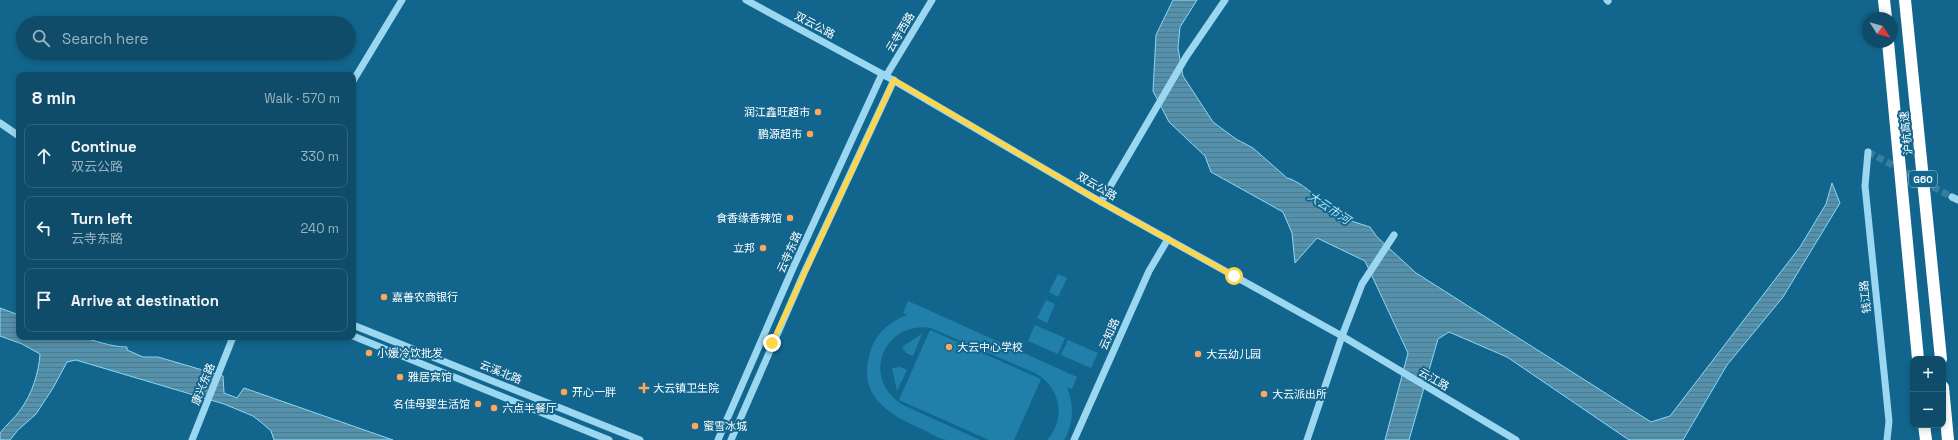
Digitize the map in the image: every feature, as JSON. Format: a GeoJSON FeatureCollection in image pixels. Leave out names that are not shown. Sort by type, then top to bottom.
{"type":"FeatureCollection","features":[{"type":"Feature","properties":{"kind":"highway"},"geometry":{"type":"LineString","coordinates":[[1884,0],[1885,12]]}},
{"type":"Feature","properties":{"kind":"highway","name":"沪杭高速"},"geometry":{"type":"LineString","coordinates":[[1905,0],[1941,356]]}},
{"type":"Feature","properties":{"kind":"highway","name":"沪杭高速"},"geometry":{"type":"LineString","coordinates":[[1889,48],[1918,356]]}},
{"type":"Feature","properties":{"kind":"highway"},"geometry":{"type":"LineString","coordinates":[[1943,392],[1948,440]]}},
{"type":"Feature","properties":{"kind":"highway"},"geometry":{"type":"LineString","coordinates":[[1924,428],[1926,440]]}},
{"type":"Feature","properties":{"kind":"street"},"geometry":{"type":"LineString","coordinates":[[356,75],[402,0]]}},
{"type":"Feature","properties":{"kind":"street","name":"双云公路"},"geometry":{"type":"LineString","coordinates":[[746,0],[894,80],[1101,202],[1342,336]]}},
{"type":"Feature","properties":{"kind":"street","name":"云寺西路"},"geometry":{"type":"LineString","coordinates":[[884,75],[932,0]]}},
{"type":"Feature","properties":{"kind":"street"},"geometry":{"type":"LineString","coordinates":[[1101,202],[1148,119],[1186,57],[1225,0]]}},
{"type":"Feature","properties":{"kind":"street","name":"云寺东路"},"geometry":{"type":"LineString","coordinates":[[718,440],[793,268],[884,75]]}},
{"type":"Feature","properties":{"kind":"street","name":"云寺东路"},"geometry":{"type":"LineString","coordinates":[[731,440],[800,280],[894,80]]}},
{"type":"Feature","properties":{"kind":"street"},"geometry":{"type":"LineString","coordinates":[[0,123],[16,134]]}},
{"type":"Feature","properties":{"kind":"street","name":"钱江路"},"geometry":{"type":"LineString","coordinates":[[1868,152],[1865,186],[1889,421],[1887,440]]}},
{"type":"Feature","properties":{"kind":"street"},"geometry":{"type":"LineString","coordinates":[[1307,440],[1342,336],[1362,284],[1394,234]]}},
{"type":"Feature","properties":{"kind":"street","name":"云知路"},"geometry":{"type":"LineString","coordinates":[[1074,440],[1149,270],[1168,239]]}},
{"type":"Feature","properties":{"kind":"street","name":"云溪北路"},"geometry":{"type":"LineString","coordinates":[[356,326],[640,440]]}},
{"type":"Feature","properties":{"kind":"street","name":"云江路"},"geometry":{"type":"LineString","coordinates":[[1342,336],[1516,440]]}},
{"type":"Feature","properties":{"kind":"street","name":"云溪北路"},"geometry":{"type":"LineString","coordinates":[[356,337],[609,440]]}},
{"type":"Feature","properties":{"kind":"street","name":"康兴东路"},"geometry":{"type":"LineString","coordinates":[[192,440],[221,371],[232,340]]}},
{"type":"Feature","properties":{"kind":"shaded area"},"geometry":{"type":"Polygon","coordinates":[[[1058,274],[1067,278],[1058,297],[1049,292],[1058,274]]]}},
{"type":"Feature","properties":{"kind":"shaded area"},"geometry":{"type":"Polygon","coordinates":[[[1046,300],[1055,304],[1047,323],[1037,318],[1046,300]]]}},
{"type":"Feature","properties":{"kind":"shaded area"},"geometry":{"type":"Polygon","coordinates":[[[908,301],[1077,377],[1072,389],[1067,387],[1071,400],[1072,414],[1070,427],[1064,440],[1047,440],[1053,432],[1059,413],[1055,394],[1044,379],[1035,373],[931,328],[914,328],[900,333],[890,342],[883,354],[880,368],[882,381],[890,394],[903,405],[980,440],[947,440],[940,438],[898,417],[878,402],[868,381],[867,368],[872,346],[879,334],[889,325],[907,315],[903,313],[908,301]]]}},
{"type":"Feature","properties":{"kind":"shaded area"},"geometry":{"type":"Polygon","coordinates":[[[1035,325],[1065,338],[1058,354],[1028,341],[1035,325]]]}},
{"type":"Feature","properties":{"kind":"shaded area"},"geometry":{"type":"Polygon","coordinates":[[[930,330],[1041,379],[1014,440],[989,440],[899,400],[930,330]]]}},
{"type":"Feature","properties":{"kind":"shaded area"},"geometry":{"type":"Polygon","coordinates":[[[922,334],[913,356],[906,353],[902,347],[922,334]]]}},
{"type":"Feature","properties":{"kind":"shaded area"},"geometry":{"type":"Polygon","coordinates":[[[1068,340],[1098,353],[1091,368],[1061,355],[1068,340]]]}},
{"type":"Feature","properties":{"kind":"shaded area"},"geometry":{"type":"Polygon","coordinates":[[[900,367],[907,370],[897,391],[892,368],[900,367]]]}},
{"type":"Feature","properties":{"kind":"water","name":"大云市河"},"geometry":{"type":"Polygon","coordinates":[[[1173,0],[1197,0],[1180,27],[1178,48],[1183,76],[1213,122],[1236,139],[1253,148],[1287,178],[1299,184],[1319,199],[1324,199],[1348,220],[1370,227],[1377,237],[1416,273],[1651,422],[1670,416],[1800,247],[1826,204],[1832,183],[1840,203],[1783,297],[1727,365],[1683,440],[1629,440],[1507,357],[1449,332],[1438,339],[1409,440],[1385,440],[1408,353],[1365,261],[1317,238],[1295,263],[1292,233],[1283,212],[1211,172],[1205,156],[1169,122],[1153,91],[1156,35],[1173,0]]]}},
{"type":"Feature","properties":{"kind":"water"},"geometry":{"type":"Polygon","coordinates":[[[0,308],[16,314],[16,340],[90,340],[109,345],[127,347],[127,350],[143,357],[158,357],[223,376],[224,393],[237,398],[244,388],[393,440],[274,440],[271,431],[253,416],[224,404],[76,360],[67,362],[53,388],[36,414],[18,430],[10,440],[0,440],[0,433],[19,412],[32,390],[40,354],[22,344],[0,336],[0,308]]]}},
{"type":"Feature","properties":{"kind":"tunnel"},"geometry":{"type":"LineString","coordinates":[[1868,152],[1952,197]]}},
{"type":"Feature","properties":{"kind":"place","name":"润江鑫旺超市"},"geometry":{"type":"Point","coordinates":[818,112]}},
{"type":"Feature","properties":{"kind":"place","name":"鹏源超市"},"geometry":{"type":"Point","coordinates":[810,134]}},
{"type":"Feature","properties":{"kind":"place","name":"食香缘香辣馆"},"geometry":{"type":"Point","coordinates":[790,218]}},
{"type":"Feature","properties":{"kind":"place","name":"立邦"},"geometry":{"type":"Point","coordinates":[763,248]}},
{"type":"Feature","properties":{"kind":"place","name":"嘉善农商银行"},"geometry":{"type":"Point","coordinates":[384,297]}},
{"type":"Feature","properties":{"kind":"place","name":"大云中心学校"},"geometry":{"type":"Point","coordinates":[949,347]}},
{"type":"Feature","properties":{"kind":"place","name":"小媛冷饮批发"},"geometry":{"type":"Point","coordinates":[369,353]}},
{"type":"Feature","properties":{"kind":"place","name":"大云幼儿园"},"geometry":{"type":"Point","coordinates":[1198,354]}},
{"type":"Feature","properties":{"kind":"place","name":"雅居宾馆"},"geometry":{"type":"Point","coordinates":[400,377]}},
{"type":"Feature","properties":{"kind":"place","name":"大云镇卫生院"},"geometry":{"type":"Point","coordinates":[644,388]}},
{"type":"Feature","properties":{"kind":"place","name":"开心一胖"},"geometry":{"type":"Point","coordinates":[564,392]}},
{"type":"Feature","properties":{"kind":"place","name":"大云派出所"},"geometry":{"type":"Point","coordinates":[1264,394]}},
{"type":"Feature","properties":{"kind":"place","name":"名佳母婴生活馆"},"geometry":{"type":"Point","coordinates":[478,404]}},
{"type":"Feature","properties":{"kind":"place","name":"六点半餐厅"},"geometry":{"type":"Point","coordinates":[494,408]}},
{"type":"Feature","properties":{"kind":"place","name":"蜜雪冰城"},"geometry":{"type":"Point","coordinates":[695,426]}},
{"type":"Feature","properties":{"kind":"route"},"geometry":{"type":"LineString","coordinates":[[772,343],[894,80],[1101,202],[1234,276]]}}]}
